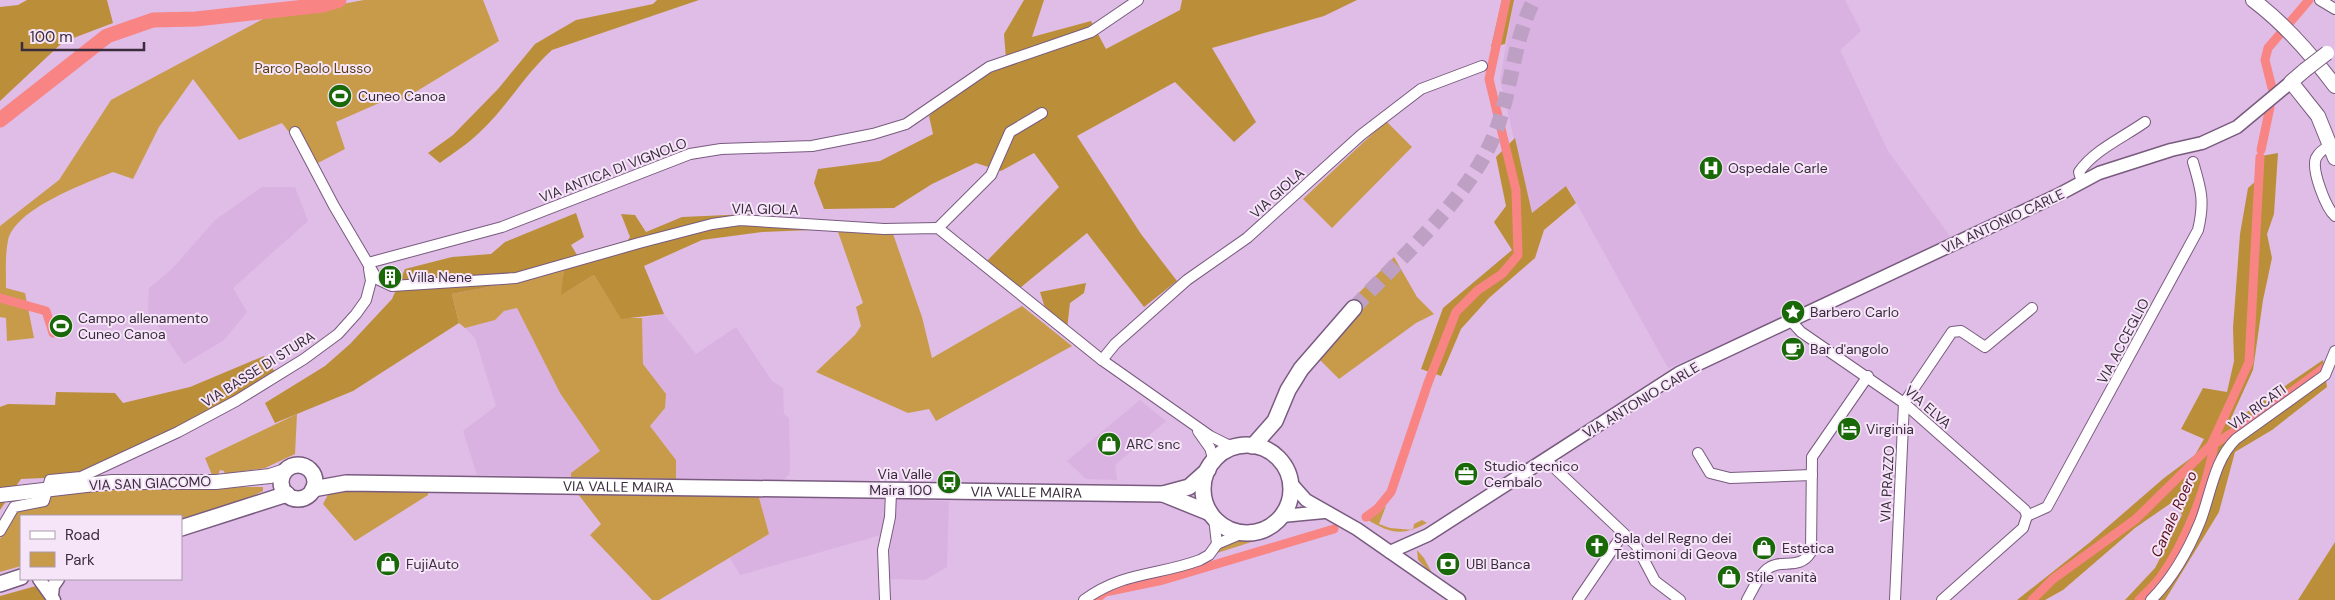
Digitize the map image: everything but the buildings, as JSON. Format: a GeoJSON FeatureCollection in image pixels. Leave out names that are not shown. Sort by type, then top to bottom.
{"type":"FeatureCollection","features":[{"type":"Feature","properties":{"kind":"main road"},"geometry":{"type":"LineString","coordinates":[[2253,0],[2310,54],[2335,86]]}},
{"type":"Feature","properties":{"kind":"main road","name":"VIA ANTONIO CARLE"},"geometry":{"type":"LineString","coordinates":[[2291,82],[2331,50]]}},
{"type":"Feature","properties":{"kind":"main road"},"geometry":{"type":"LineString","coordinates":[[2291,82],[2318,116],[2333,151]]}},
{"type":"Feature","properties":{"kind":"main road"},"geometry":{"type":"LineString","coordinates":[[1277,457],[1275,421],[1288,390],[1301,369],[1354,308]]}},
{"type":"Feature","properties":{"kind":"main road"},"geometry":{"type":"LineString","coordinates":[[1245,446],[1266,450],[1277,457],[1288,472],[1291,494],[1282,516],[1265,529],[1243,533],[1222,526],[1212,515],[1204,499],[1204,484],[1211,465],[1224,452],[1245,446],[1275,421]]}},
{"type":"Feature","properties":{"kind":"main road"},"geometry":{"type":"LineString","coordinates":[[182,528],[258,505],[281,482],[298,465],[311,471],[314,480],[313,489],[302,498],[291,497],[281,482]]}},
{"type":"Feature","properties":{"kind":"main road","name":"VIA VALLE MAIRA"},"geometry":{"type":"LineString","coordinates":[[313,489],[346,483],[891,492],[1163,494],[1189,487],[1211,465]]}},
{"type":"Feature","properties":{"kind":"main road","name":"VIA VALLE MAIRA"},"geometry":{"type":"LineString","coordinates":[[311,471],[346,483]]}},
{"type":"Feature","properties":{"kind":"main road","name":"VIA SAN GIACOMO"},"geometry":{"type":"LineString","coordinates":[[0,496],[112,482],[281,482]]}},
{"type":"Feature","properties":{"kind":"main road","name":"VIA VALLE MAIRA"},"geometry":{"type":"LineString","coordinates":[[1163,494],[1212,515]]}},
{"type":"Feature","properties":{"kind":"main road"},"geometry":{"type":"LineString","coordinates":[[0,584],[20,577]]}},
{"type":"Feature","properties":{"kind":"street","name":"VIA ANTICA DI VIGNOLO"},"geometry":{"type":"LineString","coordinates":[[368,263],[502,227],[690,154],[721,149],[812,146],[874,134],[906,124],[989,67],[1091,32],[1138,0]]}},
{"type":"Feature","properties":{"kind":"street"},"geometry":{"type":"LineString","coordinates":[[2320,0],[2335,8]]}},
{"type":"Feature","properties":{"kind":"street","name":"VIA GIOLA"},"geometry":{"type":"LineString","coordinates":[[1102,360],[1114,344],[1187,280],[1247,238],[1361,135],[1421,89],[1482,66]]}},
{"type":"Feature","properties":{"kind":"street","name":"VIA ANTONIO CARLE"},"geometry":{"type":"LineString","coordinates":[[1390,552],[1428,535],[1679,373],[2099,173],[2171,150],[2202,143],[2237,128],[2291,82]]}},
{"type":"Feature","properties":{"kind":"street"},"geometry":{"type":"LineString","coordinates":[[1042,112],[1010,132],[991,176],[938,228],[1102,360],[1195,426],[1226,444],[1245,446]]}},
{"type":"Feature","properties":{"kind":"street"},"geometry":{"type":"LineString","coordinates":[[2082,182],[2080,172],[2084,165],[2095,155],[2145,122]]}},
{"type":"Feature","properties":{"kind":"street","name":"VIA BASSE DI STURA"},"geometry":{"type":"LineString","coordinates":[[0,531],[14,507],[44,501],[50,480],[81,476],[178,432],[236,401],[304,359],[338,334],[361,307],[366,300],[371,281],[368,263],[334,206],[294,132]]}},
{"type":"Feature","properties":{"kind":"street"},"geometry":{"type":"LineString","coordinates":[[2333,151],[2322,150],[2316,159],[2315,172],[2323,195],[2335,216]]}},
{"type":"Feature","properties":{"kind":"street","name":"VIA ACCEGLIO"},"geometry":{"type":"LineString","coordinates":[[2027,516],[2048,507],[2198,230],[2203,209],[2203,196],[2193,162]]}},
{"type":"Feature","properties":{"kind":"street","name":"VIA GIOLA"},"geometry":{"type":"LineString","coordinates":[[368,263],[378,280],[392,286],[446,283],[516,278],[640,242],[712,224],[740,220],[884,229],[938,228]]}},
{"type":"Feature","properties":{"kind":"street"},"geometry":{"type":"LineString","coordinates":[[1904,403],[1952,332],[1961,331],[1985,346],[2032,308]]}},
{"type":"Feature","properties":{"kind":"street","name":"VIA ELVA"},"geometry":{"type":"LineString","coordinates":[[1791,321],[1801,332],[1868,376],[1904,403],[2025,510],[2027,516]]}},
{"type":"Feature","properties":{"kind":"street","name":"VIA RICATI"},"geometry":{"type":"LineString","coordinates":[[2151,600],[2178,568],[2200,522],[2225,449],[2325,375],[2335,351]]}},
{"type":"Feature","properties":{"kind":"street"},"geometry":{"type":"LineString","coordinates":[[1747,600],[1766,570],[1775,566],[1806,560],[1811,552],[1812,457],[1868,376]]}},
{"type":"Feature","properties":{"kind":"street","name":"VIA PRAZZO"},"geometry":{"type":"LineString","coordinates":[[1895,600],[1904,403]]}},
{"type":"Feature","properties":{"kind":"street"},"geometry":{"type":"LineString","coordinates":[[1195,426],[1210,448],[1211,465]]}},
{"type":"Feature","properties":{"kind":"street"},"geometry":{"type":"LineString","coordinates":[[1698,454],[1710,474],[1730,478],[1812,475]]}},
{"type":"Feature","properties":{"kind":"street"},"geometry":{"type":"LineString","coordinates":[[1545,459],[1636,545],[1654,580],[1680,600]]}},
{"type":"Feature","properties":{"kind":"street"},"geometry":{"type":"LineString","coordinates":[[1290,482],[1306,500],[1324,512],[1357,529],[1459,600]]}},
{"type":"Feature","properties":{"kind":"street"},"geometry":{"type":"LineString","coordinates":[[885,600],[883,550],[890,517],[891,492]]}},
{"type":"Feature","properties":{"kind":"street"},"geometry":{"type":"LineString","coordinates":[[1282,516],[1324,512]]}},
{"type":"Feature","properties":{"kind":"street"},"geometry":{"type":"LineString","coordinates":[[1212,515],[1217,544]]}},
{"type":"Feature","properties":{"kind":"street"},"geometry":{"type":"LineString","coordinates":[[1942,600],[2023,528],[2027,516]]}},
{"type":"Feature","properties":{"kind":"street"},"geometry":{"type":"LineString","coordinates":[[1084,600],[1101,588],[1136,574],[1200,560],[1209,555],[1217,544],[1243,533]]}},
{"type":"Feature","properties":{"kind":"street"},"geometry":{"type":"LineString","coordinates":[[1578,600],[1623,534]]}},
{"type":"Feature","properties":{"kind":"street","name":"VIA ANTONIO CARLE"},"geometry":{"type":"LineString","coordinates":[[1402,560],[1428,535]]}},
{"type":"Feature","properties":{"kind":"street"},"geometry":{"type":"LineString","coordinates":[[39,580],[53,597]]}},
{"type":"Feature","properties":{"kind":"street"},"geometry":{"type":"LineString","coordinates":[[53,597],[53,586],[57,580]]}},
{"type":"Feature","properties":{"kind":"shaded area"},"geometry":{"type":"Polygon","coordinates":[[[27,0],[107,0],[113,23],[63,42],[0,101],[0,7],[18,5],[27,0]]]}},
{"type":"Feature","properties":{"kind":"shaded area"},"geometry":{"type":"Polygon","coordinates":[[[657,0],[699,0],[552,50],[533,69],[490,122],[471,140],[440,163],[428,153],[453,135],[498,89],[535,44],[576,20],[653,4],[657,0]]]}},
{"type":"Feature","properties":{"kind":"shaded area"},"geometry":{"type":"Polygon","coordinates":[[[1024,0],[1044,0],[1032,37],[1091,21],[1106,49],[1180,10],[1182,0],[1357,0],[1324,16],[1212,48],[1256,122],[1234,142],[1175,82],[1077,136],[1141,234],[1177,281],[1144,307],[1087,233],[1020,288],[986,262],[1059,187],[1034,153],[1001,171],[976,163],[932,184],[894,208],[824,209],[814,183],[818,169],[880,161],[933,134],[929,116],[957,91],[1006,59],[1004,34],[1024,0]]]}},
{"type":"Feature","properties":{"kind":"shaded area"},"geometry":{"type":"Polygon","coordinates":[[[1502,0],[1514,0],[1505,44],[1491,47],[1502,0]]]}},
{"type":"Feature","properties":{"kind":"shaded area","name":"Ospedale Carle"},"geometry":{"type":"Polygon","coordinates":[[[1514,0],[1845,0],[1861,31],[1840,50],[1888,151],[1952,239],[1771,325],[1668,368],[1567,186],[1532,214],[1500,80],[1514,0]]]}},
{"type":"Feature","properties":{"kind":"shaded area"},"geometry":{"type":"Polygon","coordinates":[[[1515,138],[1532,213],[1566,186],[1576,203],[1544,230],[1535,258],[1489,298],[1461,329],[1441,376],[1421,369],[1443,308],[1512,250],[1494,222],[1506,206],[1496,157],[1515,138]]]}},
{"type":"Feature","properties":{"kind":"shaded area"},"geometry":{"type":"Polygon","coordinates":[[[2278,153],[2274,214],[2267,234],[2272,258],[2263,300],[2253,370],[2228,425],[2323,360],[2327,387],[2272,430],[2235,452],[2219,512],[2165,600],[2125,600],[2155,568],[2182,515],[2174,501],[2135,528],[2063,590],[2045,600],[2017,600],[2089,543],[2164,478],[2195,455],[2204,439],[2181,429],[2203,388],[2227,392],[2234,361],[2233,328],[2240,234],[2248,188],[2256,181],[2256,157],[2278,153]]]}},
{"type":"Feature","properties":{"kind":"shaded area"},"geometry":{"type":"Polygon","coordinates":[[[262,187],[295,187],[308,221],[233,288],[247,312],[224,340],[184,364],[148,312],[149,288],[172,269],[215,220],[262,187]]]}},
{"type":"Feature","properties":{"kind":"shaded area"},"geometry":{"type":"Polygon","coordinates":[[[576,213],[584,237],[571,245],[582,263],[619,253],[630,237],[621,214],[635,215],[646,232],[682,217],[750,214],[758,223],[837,229],[762,232],[702,240],[644,266],[664,314],[621,319],[594,275],[561,295],[564,268],[536,278],[452,294],[459,323],[353,391],[275,423],[265,403],[325,366],[350,344],[392,299],[405,269],[452,257],[491,254],[505,242],[576,213]]]}},
{"type":"Feature","properties":{"kind":"shaded area"},"geometry":{"type":"Polygon","coordinates":[[[1086,283],[1084,293],[1070,303],[1067,329],[1045,308],[1040,292],[1086,283]]]}},
{"type":"Feature","properties":{"kind":"shaded area"},"geometry":{"type":"Polygon","coordinates":[[[517,308],[560,393],[600,451],[571,473],[571,477],[477,475],[463,431],[496,406],[475,338],[465,328],[495,320],[504,311],[517,308]]]}},
{"type":"Feature","properties":{"kind":"shaded area"},"geometry":{"type":"Polygon","coordinates":[[[664,314],[696,354],[736,327],[772,381],[783,388],[784,414],[789,418],[790,466],[789,475],[782,481],[676,479],[676,460],[650,426],[665,408],[643,364],[642,318],[664,314]]]}},
{"type":"Feature","properties":{"kind":"shaded area"},"geometry":{"type":"Polygon","coordinates":[[[264,356],[275,372],[190,422],[102,465],[66,477],[21,479],[0,510],[0,407],[8,404],[55,405],[56,392],[115,393],[123,403],[190,387],[264,356]]]}},
{"type":"Feature","properties":{"kind":"shaded area"},"geometry":{"type":"Polygon","coordinates":[[[1140,400],[1166,421],[1115,465],[1117,480],[1086,479],[1067,461],[1140,400]]]}},
{"type":"Feature","properties":{"kind":"shaded area"},"geometry":{"type":"Polygon","coordinates":[[[758,494],[890,500],[884,534],[740,575],[730,558],[769,534],[758,494]]]}},
{"type":"Feature","properties":{"kind":"shaded area"},"geometry":{"type":"Polygon","coordinates":[[[894,499],[949,501],[947,567],[925,580],[888,579],[894,499]]]}},
{"type":"Feature","properties":{"kind":"shaded area"},"geometry":{"type":"Polygon","coordinates":[[[2335,542],[2335,600],[2298,600],[2335,542]]]}},
{"type":"Feature","properties":{"kind":"shaded area"},"geometry":{"type":"Polygon","coordinates":[[[36,586],[45,600],[0,600],[0,596],[36,586]]]}},
{"type":"Feature","properties":{"kind":"green space","name":"Parco Paolo Lusso"},"geometry":{"type":"Polygon","coordinates":[[[364,0],[483,0],[499,41],[404,99],[386,100],[336,122],[345,149],[314,165],[282,123],[239,140],[193,79],[159,127],[133,179],[113,172],[69,190],[37,208],[23,218],[13,229],[7,246],[6,288],[25,293],[34,338],[7,341],[6,318],[0,317],[0,226],[59,180],[111,100],[265,18],[364,0]]]}},
{"type":"Feature","properties":{"kind":"green space"},"geometry":{"type":"Polygon","coordinates":[[[1386,121],[1412,147],[1332,228],[1303,199],[1386,121]]]}},
{"type":"Feature","properties":{"kind":"green space"},"geometry":{"type":"Polygon","coordinates":[[[837,229],[892,231],[922,317],[932,358],[1022,306],[1072,346],[936,421],[929,409],[908,413],[816,372],[855,335],[861,326],[856,307],[863,303],[837,229]]]}},
{"type":"Feature","properties":{"kind":"green space"},"geometry":{"type":"Polygon","coordinates":[[[1394,257],[1417,297],[1434,314],[1416,323],[1339,379],[1318,358],[1362,312],[1351,301],[1394,257]]]}},
{"type":"Feature","properties":{"kind":"green space"},"geometry":{"type":"Polygon","coordinates":[[[564,268],[562,294],[594,275],[621,318],[642,318],[643,364],[666,394],[665,408],[650,426],[676,460],[676,479],[571,477],[571,473],[600,451],[560,393],[517,308],[504,311],[495,320],[465,328],[459,323],[452,294],[536,278],[564,268]]]}},
{"type":"Feature","properties":{"kind":"green space"},"geometry":{"type":"Polygon","coordinates":[[[297,414],[295,454],[265,468],[225,474],[224,471],[220,470],[218,475],[212,475],[205,458],[297,414]]]}},
{"type":"Feature","properties":{"kind":"green space"},"geometry":{"type":"Polygon","coordinates":[[[263,487],[263,491],[245,500],[182,519],[182,515],[20,515],[20,566],[0,572],[0,539],[14,512],[21,508],[43,506],[55,493],[128,488],[263,487]]]}},
{"type":"Feature","properties":{"kind":"green space"},"geometry":{"type":"Polygon","coordinates":[[[377,489],[428,491],[428,495],[355,541],[323,504],[330,491],[377,489]]]}},
{"type":"Feature","properties":{"kind":"green space"},"geometry":{"type":"Polygon","coordinates":[[[578,494],[758,494],[769,534],[659,600],[652,600],[590,535],[601,524],[578,494]]]}},
{"type":"Feature","properties":{"kind":"green space"},"geometry":{"type":"Polygon","coordinates":[[[1386,506],[1379,524],[1390,528],[1411,530],[1390,531],[1368,520],[1386,506]]]}},
{"type":"Feature","properties":{"kind":"green space"},"geometry":{"type":"Polygon","coordinates":[[[1422,520],[1427,523],[1419,527],[1413,529],[1414,524],[1422,520]]]}},
{"type":"Feature","properties":{"kind":"green space"},"geometry":{"type":"Polygon","coordinates":[[[1264,538],[1217,553],[1227,544],[1236,540],[1264,538]]]}},
{"type":"Feature","properties":{"kind":"green space"},"geometry":{"type":"Polygon","coordinates":[[[1417,550],[1424,558],[1433,575],[1418,560],[1417,550]]]}},
{"type":"Feature","properties":{"kind":"waterway"},"geometry":{"type":"LineString","coordinates":[[0,120],[107,36],[153,20],[196,19],[323,5],[339,0]]}},
{"type":"Feature","properties":{"kind":"waterway"},"geometry":{"type":"LineString","coordinates":[[1366,517],[1377,509],[1391,492],[1428,383],[1456,312],[1478,290],[1502,274],[1518,255],[1516,190],[1489,79],[1506,0]]}},
{"type":"Feature","properties":{"kind":"waterway"},"geometry":{"type":"LineString","coordinates":[[2272,88],[2265,60],[2268,48],[2309,0]]}},
{"type":"Feature","properties":{"kind":"waterway"},"geometry":{"type":"LineString","coordinates":[[2261,150],[2270,107]]}},
{"type":"Feature","properties":{"kind":"waterway"},"geometry":{"type":"LineString","coordinates":[[2032,600],[2053,579],[2136,519],[2211,445],[2249,362],[2260,157]]}},
{"type":"Feature","properties":{"kind":"waterway"},"geometry":{"type":"LineString","coordinates":[[0,298],[46,311],[53,333]]}},
{"type":"Feature","properties":{"kind":"waterway","name":"Canale Roero"},"geometry":{"type":"LineString","coordinates":[[2139,600],[2160,578],[2178,548],[2201,496],[2214,444],[2253,420],[2324,368]]}},
{"type":"Feature","properties":{"kind":"waterway"},"geometry":{"type":"LineString","coordinates":[[1095,600],[1105,592],[1163,580],[1334,529]]}},
{"type":"Feature","properties":{"kind":"tunnel"},"geometry":{"type":"LineString","coordinates":[[1354,308],[1431,228],[1467,184],[1481,161],[1493,138],[1499,121],[1516,51],[1534,0]]}},
{"type":"Feature","properties":{"kind":"place","name":"Cuneo Canoa"},"geometry":{"type":"Point","coordinates":[340,96]}},
{"type":"Feature","properties":{"kind":"place","name":"Ospedale Carle"},"geometry":{"type":"Point","coordinates":[1711,168]}},
{"type":"Feature","properties":{"kind":"place","name":"Villa Nene"},"geometry":{"type":"Point","coordinates":[390,277]}},
{"type":"Feature","properties":{"kind":"place","name":"Barbero Carlo"},"geometry":{"type":"Point","coordinates":[1793,312]}},
{"type":"Feature","properties":{"kind":"place","name":"Campo allenamento Cuneo Canoa"},"geometry":{"type":"Point","coordinates":[61,326]}},
{"type":"Feature","properties":{"kind":"place","name":"Bar d'angolo"},"geometry":{"type":"Point","coordinates":[1793,349]}},
{"type":"Feature","properties":{"kind":"place","name":"Virginia"},"geometry":{"type":"Point","coordinates":[1849,429]}},
{"type":"Feature","properties":{"kind":"place","name":"ARC snc"},"geometry":{"type":"Point","coordinates":[1109,444]}},
{"type":"Feature","properties":{"kind":"place","name":"Studio tecnico Cembalo"},"geometry":{"type":"Point","coordinates":[1466,474]}},
{"type":"Feature","properties":{"kind":"place","name":"Via Valle Maira 100"},"geometry":{"type":"Point","coordinates":[949,482]}},
{"type":"Feature","properties":{"kind":"place","name":"Sala del Regno dei Testimoni di Geova"},"geometry":{"type":"Point","coordinates":[1597,546]}},
{"type":"Feature","properties":{"kind":"place","name":"Estetica"},"geometry":{"type":"Point","coordinates":[1764,548]}},
{"type":"Feature","properties":{"kind":"place","name":"FujiAuto"},"geometry":{"type":"Point","coordinates":[388,564]}},
{"type":"Feature","properties":{"kind":"place","name":"UBI Banca"},"geometry":{"type":"Point","coordinates":[1448,564]}},
{"type":"Feature","properties":{"kind":"place","name":"Stile vanità"},"geometry":{"type":"Point","coordinates":[1729,577]}}]}
